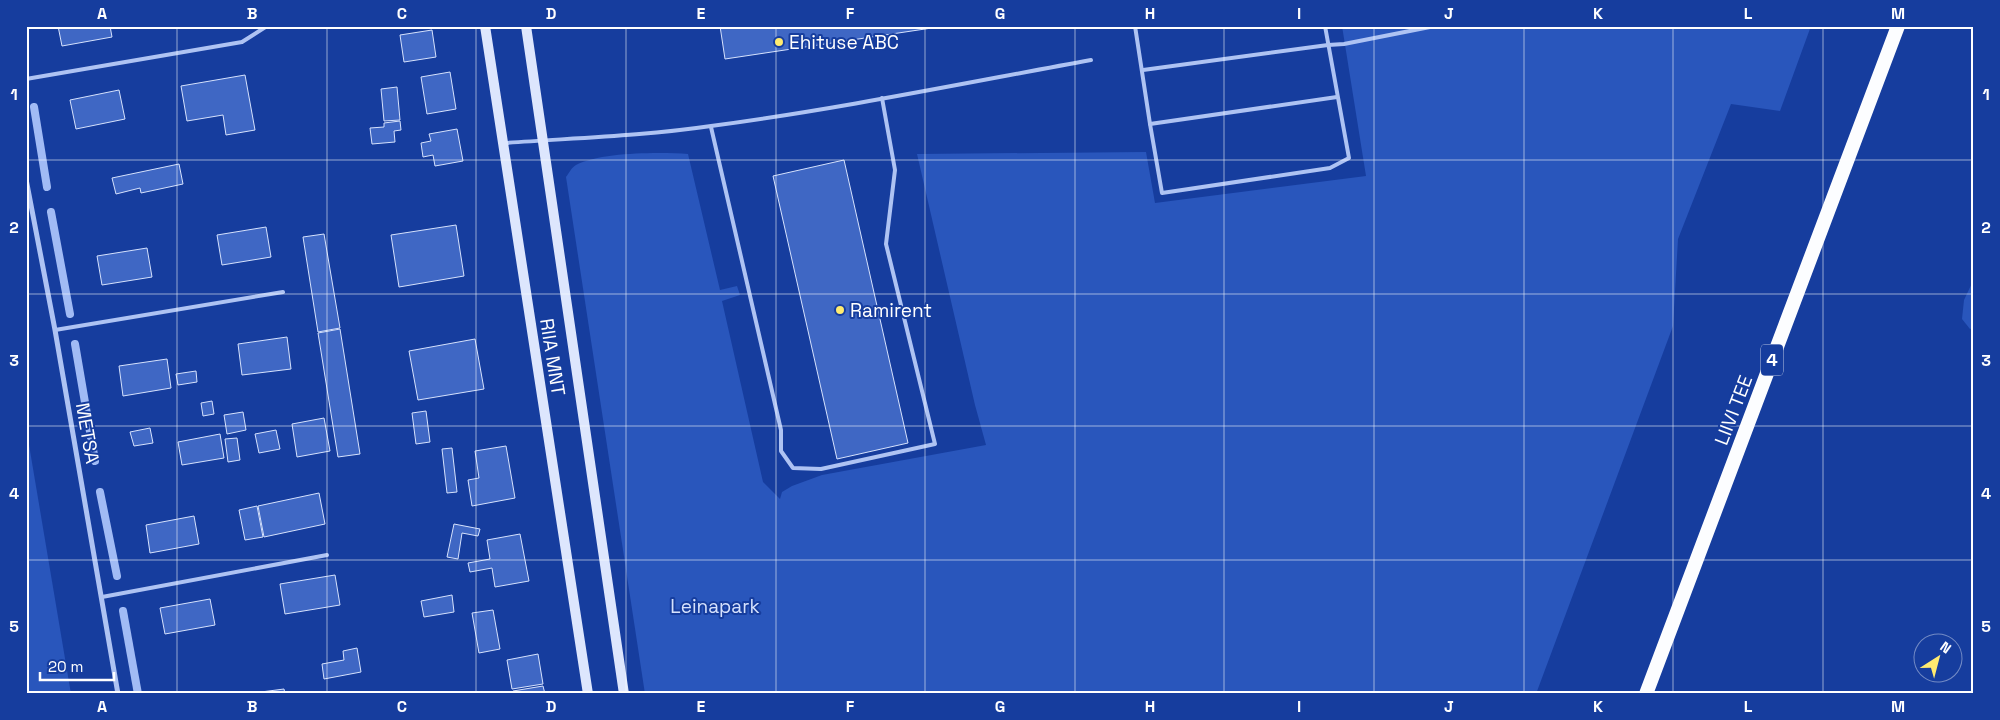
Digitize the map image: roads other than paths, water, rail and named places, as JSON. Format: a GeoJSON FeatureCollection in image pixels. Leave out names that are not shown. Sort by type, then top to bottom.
{"type":"FeatureCollection","features":[{"type":"Feature","properties":{"kind":"highway","name":"LIIVI TEE"},"geometry":{"type":"LineString","coordinates":[[1646,694],[1898,26]]}},
{"type":"Feature","properties":{"kind":"main road","name":"RIIA MNT"},"geometry":{"type":"LineString","coordinates":[[485,26],[588,694]]}},
{"type":"Feature","properties":{"kind":"main road","name":"RIIA MNT"},"geometry":{"type":"LineString","coordinates":[[526,26],[624,694]]}},
{"type":"Feature","properties":{"kind":"street","name":"METSA"},"geometry":{"type":"LineString","coordinates":[[26,179],[55,330],[118,694]]}},
{"type":"Feature","properties":{"kind":"lane"},"geometry":{"type":"LineString","coordinates":[[26,78],[242,42],[267,26]]}},
{"type":"Feature","properties":{"kind":"lane"},"geometry":{"type":"LineString","coordinates":[[1136,26],[1162,192],[1330,168],[1349,158],[1336,97],[1325,26]]}},
{"type":"Feature","properties":{"kind":"lane"},"geometry":{"type":"LineString","coordinates":[[1143,70],[1344,44],[1435,26]]}},
{"type":"Feature","properties":{"kind":"lane"},"geometry":{"type":"LineString","coordinates":[[503,143],[594,138],[711,126],[882,98],[1091,60]]}},
{"type":"Feature","properties":{"kind":"lane"},"geometry":{"type":"LineString","coordinates":[[1150,124],[1336,97]]}},
{"type":"Feature","properties":{"kind":"lane"},"geometry":{"type":"LineString","coordinates":[[711,126],[781,430],[781,451],[793,468],[821,469],[935,444],[886,244],[896,170],[882,98]]}},
{"type":"Feature","properties":{"kind":"lane"},"geometry":{"type":"LineString","coordinates":[[55,330],[282,292]]}},
{"type":"Feature","properties":{"kind":"lane"},"geometry":{"type":"LineString","coordinates":[[102,597],[327,555]]}},
{"type":"Feature","properties":{"kind":"waterway"},"geometry":{"type":"LineString","coordinates":[[34,107],[47,187]]}},
{"type":"Feature","properties":{"kind":"waterway"},"geometry":{"type":"LineString","coordinates":[[51,212],[70,314]]}},
{"type":"Feature","properties":{"kind":"waterway"},"geometry":{"type":"LineString","coordinates":[[75,344],[95,461]]}},
{"type":"Feature","properties":{"kind":"waterway"},"geometry":{"type":"LineString","coordinates":[[100,492],[117,576]]}},
{"type":"Feature","properties":{"kind":"waterway"},"geometry":{"type":"LineString","coordinates":[[123,611],[138,694]]}},
{"type":"Feature","properties":{"kind":"place","name":"Ehituse ABC"},"geometry":{"type":"Point","coordinates":[779,42]}},
{"type":"Feature","properties":{"kind":"place","name":"Ramirent"},"geometry":{"type":"Point","coordinates":[840,310]}},
{"type":"Feature","properties":{"kind":"park label","name":"Leinapark"},"geometry":{"type":"Point","coordinates":[715,606]}}]}
